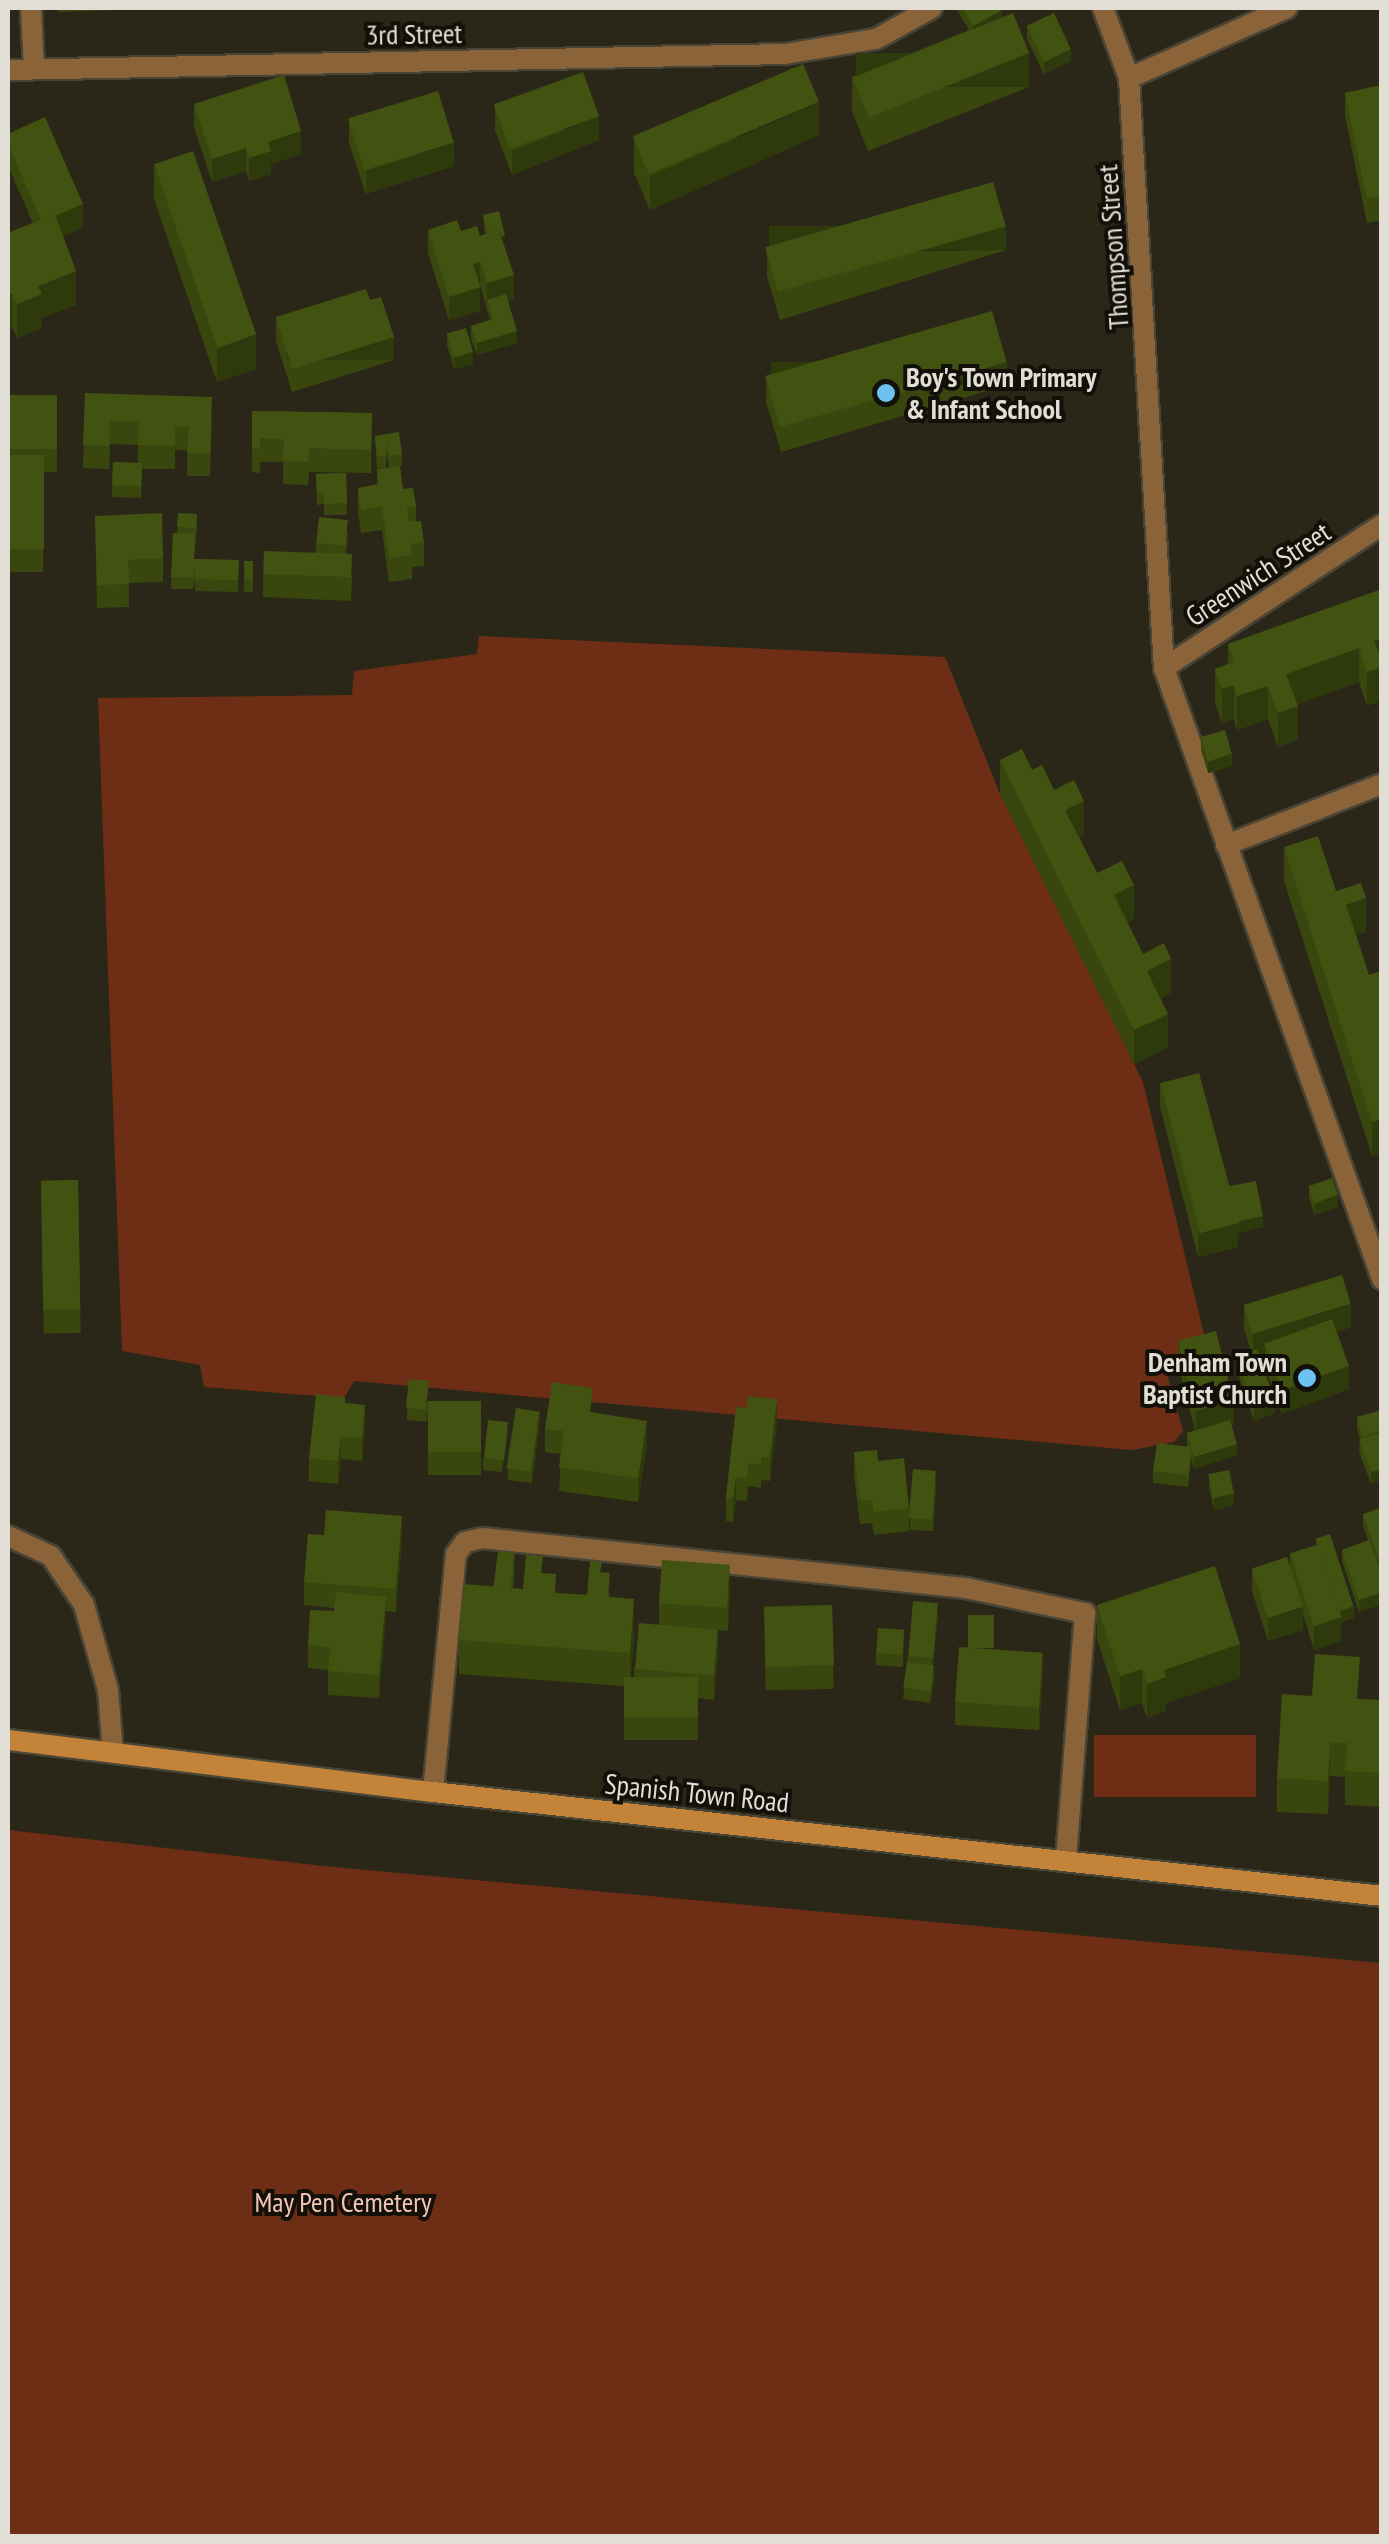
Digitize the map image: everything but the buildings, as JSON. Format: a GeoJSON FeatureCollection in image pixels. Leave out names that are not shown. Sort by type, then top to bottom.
{"type":"FeatureCollection","features":[{"type":"Feature","properties":{"kind":"main road","name":"Spanish Town Road"},"geometry":{"type":"LineString","coordinates":[[8,1740],[434,1792],[1382,1896]]}},
{"type":"Feature","properties":{"kind":"street"},"geometry":{"type":"LineString","coordinates":[[32,8],[34,70]]}},
{"type":"Feature","properties":{"kind":"street","name":"3rd Street"},"geometry":{"type":"LineString","coordinates":[[8,70],[785,54],[876,39],[932,8]]}},
{"type":"Feature","properties":{"kind":"street","name":"Thompson Street"},"geometry":{"type":"LineString","coordinates":[[1103,8],[1129,78],[1164,668],[1382,1279]]}},
{"type":"Feature","properties":{"kind":"street"},"geometry":{"type":"LineString","coordinates":[[1129,78],[1287,8]]}},
{"type":"Feature","properties":{"kind":"street","name":"Greenwich Street"},"geometry":{"type":"LineString","coordinates":[[1164,668],[1382,526]]}},
{"type":"Feature","properties":{"kind":"street"},"geometry":{"type":"LineString","coordinates":[[1226,845],[1382,784]]}},
{"type":"Feature","properties":{"kind":"street"},"geometry":{"type":"LineString","coordinates":[[8,1536],[51,1556],[84,1604],[108,1690],[114,1753]]}},
{"type":"Feature","properties":{"kind":"street"},"geometry":{"type":"LineString","coordinates":[[434,1792],[456,1554],[465,1542],[482,1538],[966,1588],[1085,1612],[1066,1861]]}},
{"type":"Feature","properties":{"kind":"green space"},"geometry":{"type":"Polygon","coordinates":[[[479,636],[945,657],[1000,794],[1143,1082],[1207,1347],[1163,1360],[1183,1431],[1174,1442],[1132,1450],[354,1381],[344,1398],[204,1387],[200,1365],[122,1351],[98,698],[352,695],[354,671],[477,654],[479,636]]]}},
{"type":"Feature","properties":{"kind":"green space"},"geometry":{"type":"Polygon","coordinates":[[[1094,1735],[1256,1735],[1256,1797],[1094,1797],[1094,1735]]]}},
{"type":"Feature","properties":{"kind":"green space","name":"May Pen Cemetery"},"geometry":{"type":"Polygon","coordinates":[[[8,1830],[323,1866],[1381,1963],[1381,2536],[8,2536],[8,1830]]]}},
{"type":"Feature","properties":{"kind":"place","name":"Boy's Town Primary & Infant School"},"geometry":{"type":"Point","coordinates":[886,393]}},
{"type":"Feature","properties":{"kind":"place","name":"Denham Town Baptist Church"},"geometry":{"type":"Point","coordinates":[1307,1378]}}]}
